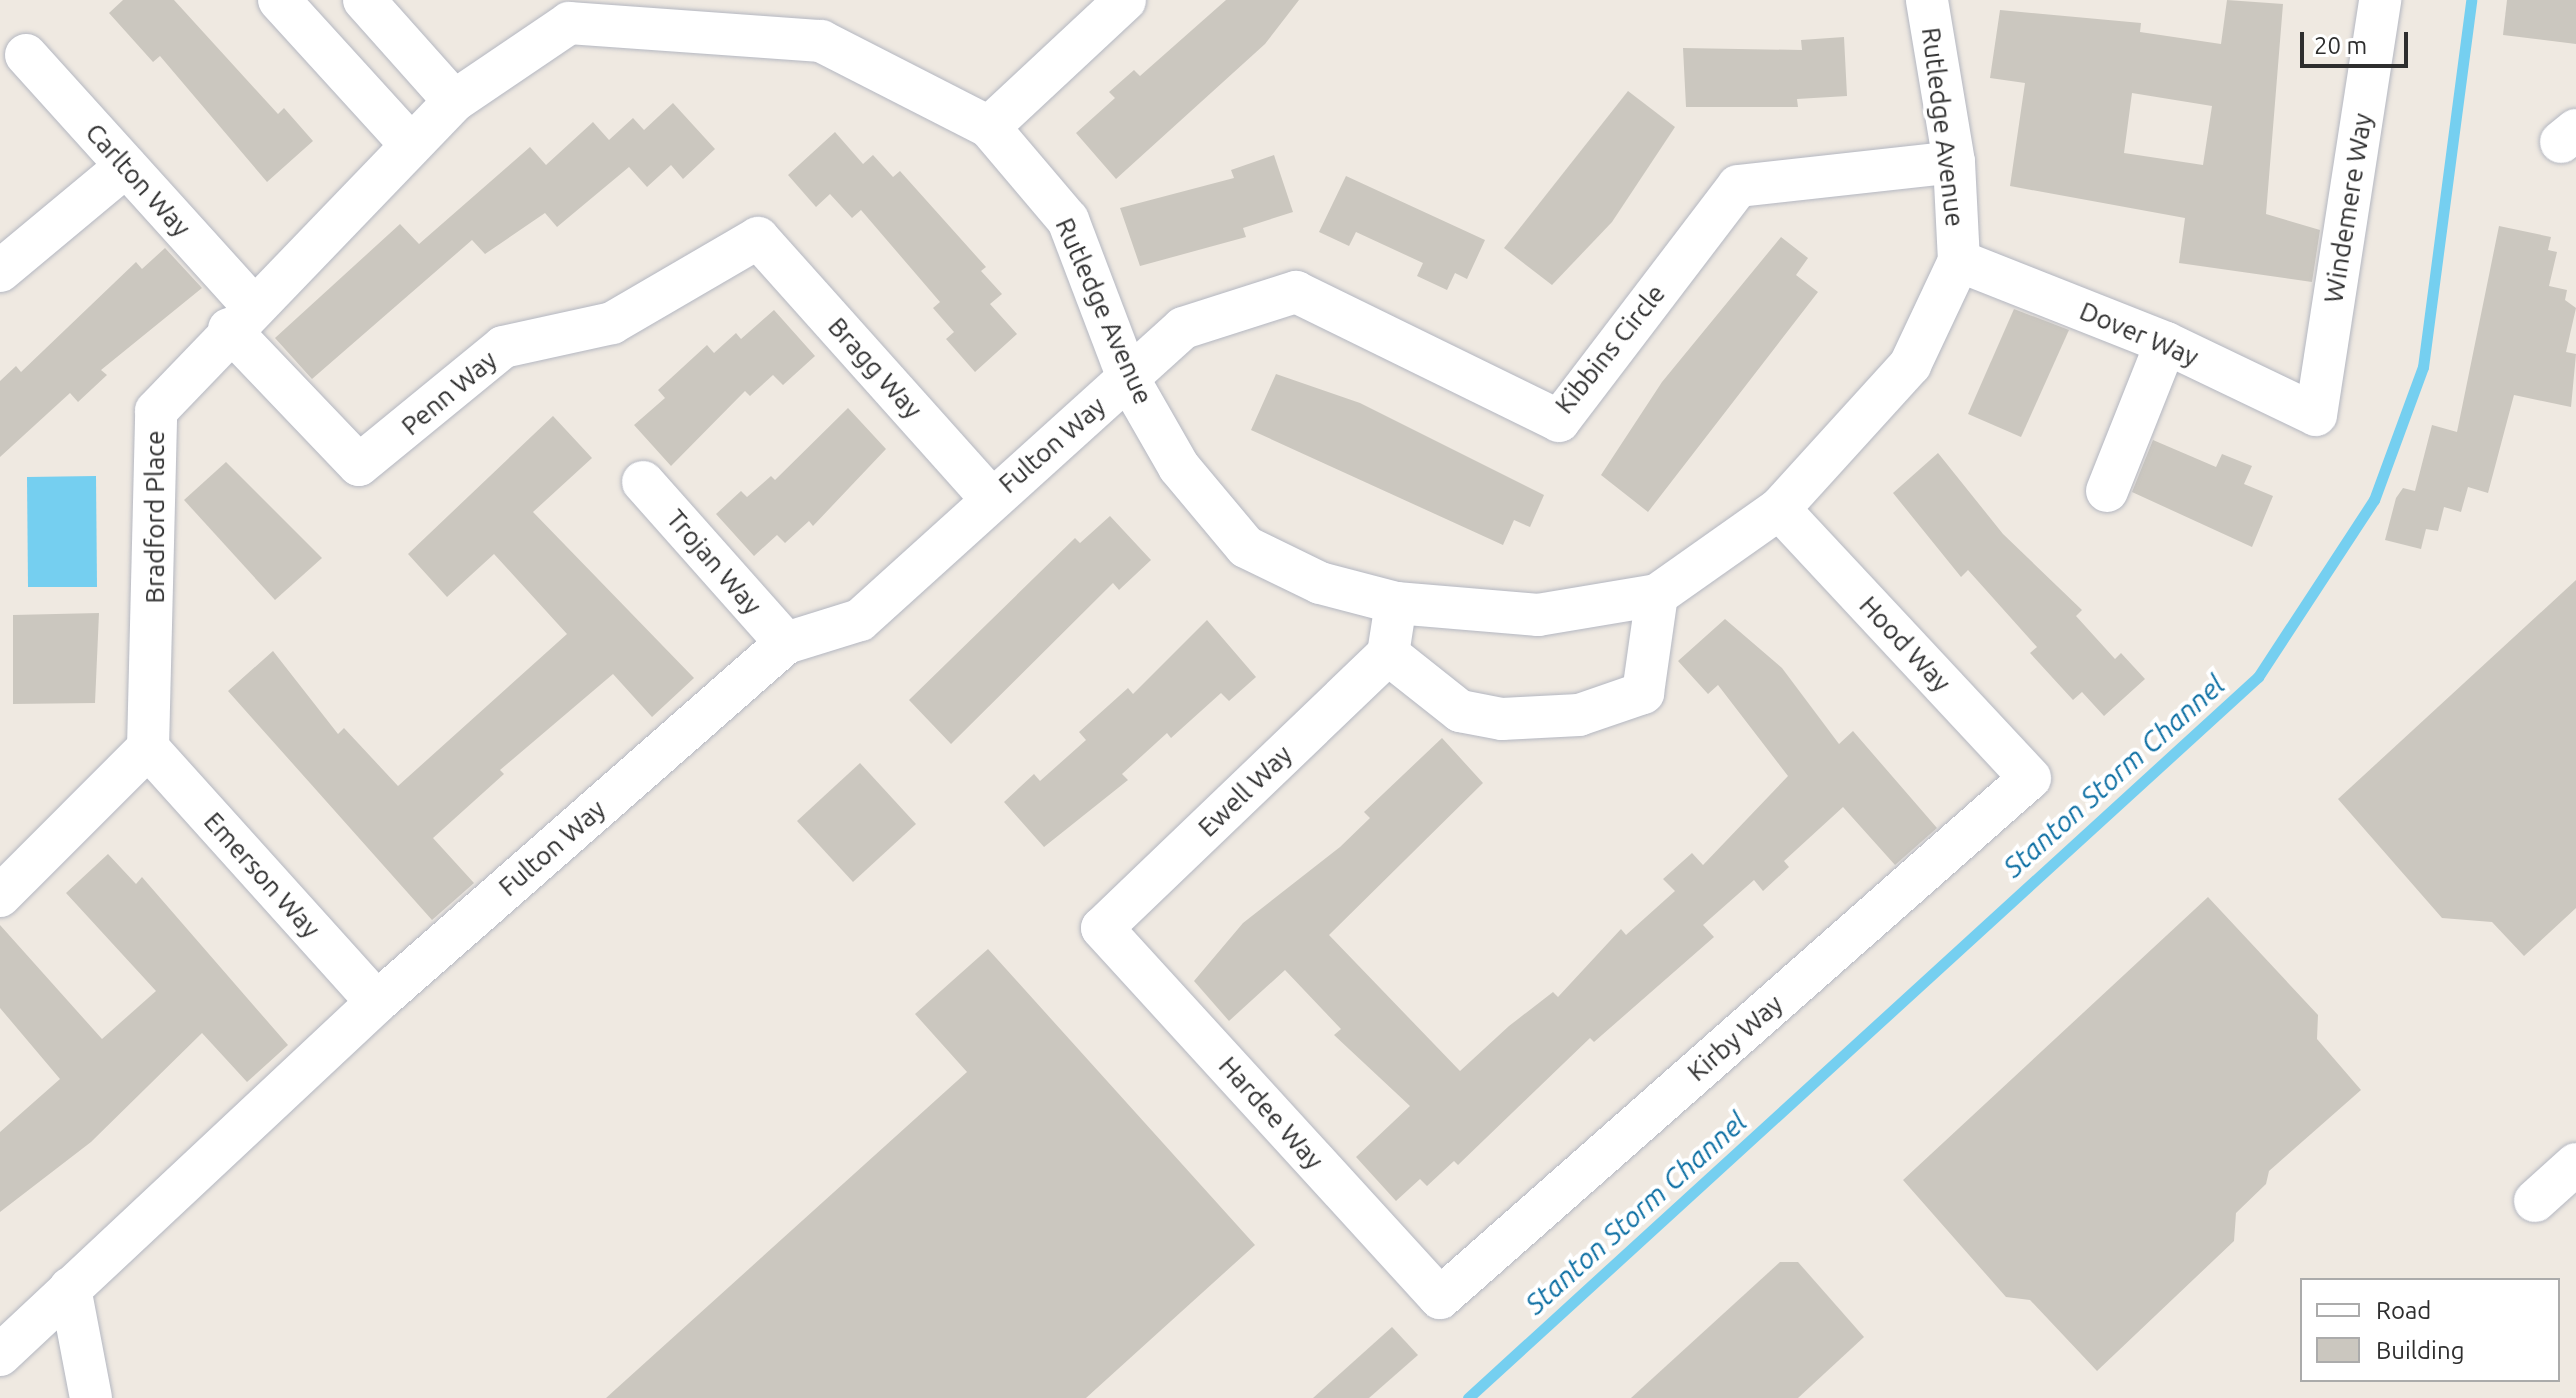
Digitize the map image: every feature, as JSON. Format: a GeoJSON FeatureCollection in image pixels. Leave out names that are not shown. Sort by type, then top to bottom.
{"type":"FeatureCollection","features":[{"type":"Feature","properties":{"kind":"street"},"geometry":{"type":"LineString","coordinates":[[279,0],[410,144]]}},
{"type":"Feature","properties":{"kind":"street"},"geometry":{"type":"LineString","coordinates":[[364,0],[454,101]]}},
{"type":"Feature","properties":{"kind":"street"},"geometry":{"type":"LineString","coordinates":[[989,127],[1125,0]]}},
{"type":"Feature","properties":{"kind":"street","name":"Rutledge Avenue"},"geometry":{"type":"LineString","coordinates":[[454,101],[569,11],[821,41],[989,127],[1068,220],[1128,378],[1179,467],[1246,547],[1320,583],[1396,603],[1538,615],[1657,595],[1779,509],[1910,365],[1959,261],[1954,162],[1927,0]]}},
{"type":"Feature","properties":{"kind":"street","name":"Windemere Way"},"geometry":{"type":"LineString","coordinates":[[2316,415],[2380,0]]}},
{"type":"Feature","properties":{"kind":"street","name":"Carlton Way"},"geometry":{"type":"LineString","coordinates":[[26,55],[126,166],[240,316]]}},
{"type":"Feature","properties":{"kind":"street","name":"Bradford Place"},"geometry":{"type":"LineString","coordinates":[[148,748],[156,411],[240,316],[454,101]]}},
{"type":"Feature","properties":{"kind":"street","name":"Kibbins Circle"},"geometry":{"type":"LineString","coordinates":[[1128,378],[1183,328],[1296,292],[1559,421],[1738,186],[1954,162]]}},
{"type":"Feature","properties":{"kind":"street"},"geometry":{"type":"LineString","coordinates":[[0,271],[126,166]]}},
{"type":"Feature","properties":{"kind":"street","name":"Penn Way"},"geometry":{"type":"LineString","coordinates":[[240,316],[359,465],[503,347],[612,323],[758,238]]}},
{"type":"Feature","properties":{"kind":"street","name":"Bragg Way"},"geometry":{"type":"LineString","coordinates":[[758,238],[991,499]]}},
{"type":"Feature","properties":{"kind":"street","name":"Dover Way"},"geometry":{"type":"LineString","coordinates":[[1959,261],[2166,343],[2316,415]]}},
{"type":"Feature","properties":{"kind":"street"},"geometry":{"type":"LineString","coordinates":[[2107,491],[2166,343]]}},
{"type":"Feature","properties":{"kind":"street","name":"Fulton Way"},"geometry":{"type":"LineString","coordinates":[[0,1355],[377,1002],[786,643],[860,620],[1128,378]]}},
{"type":"Feature","properties":{"kind":"street","name":"Trojan Way"},"geometry":{"type":"LineString","coordinates":[[643,482],[786,643]]}},
{"type":"Feature","properties":{"kind":"street","name":"Hood Way"},"geometry":{"type":"LineString","coordinates":[[1779,509],[2030,778]]}},
{"type":"Feature","properties":{"kind":"street"},"geometry":{"type":"LineString","coordinates":[[1396,603],[1388,654],[1460,711],[1502,719],[1579,715],[1643,693],[1657,595]]}},
{"type":"Feature","properties":{"kind":"street","name":"Ewell Way"},"geometry":{"type":"LineString","coordinates":[[1102,928],[1388,654]]}},
{"type":"Feature","properties":{"kind":"street"},"geometry":{"type":"LineString","coordinates":[[0,896],[148,748]]}},
{"type":"Feature","properties":{"kind":"street","name":"Emerson Way"},"geometry":{"type":"LineString","coordinates":[[148,748],[377,1002]]}},
{"type":"Feature","properties":{"kind":"street","name":"Kirby Way"},"geometry":{"type":"LineString","coordinates":[[1440,1298],[2030,778]]}},
{"type":"Feature","properties":{"kind":"street","name":"Hardee Way"},"geometry":{"type":"LineString","coordinates":[[1102,928],[1440,1298]]}},
{"type":"Feature","properties":{"kind":"street"},"geometry":{"type":"LineString","coordinates":[[2535,1201],[2576,1164]]}},
{"type":"Feature","properties":{"kind":"street"},"geometry":{"type":"LineString","coordinates":[[70,1288],[91,1398]]}},
{"type":"Feature","properties":{"kind":"water"},"geometry":{"type":"Polygon","coordinates":[[[96,476],[97,587],[28,587],[27,477],[96,476]]]}},
{"type":"Feature","properties":{"kind":"building"},"geometry":{"type":"Polygon","coordinates":[[[123,0],[174,0],[278,114],[284,108],[313,141],[267,182],[160,56],[153,62],[109,13],[123,0]]]}},
{"type":"Feature","properties":{"kind":"building"},"geometry":{"type":"Polygon","coordinates":[[[1226,0],[1299,0],[1265,44],[1116,179],[1076,133],[1115,98],[1109,92],[1134,70],[1140,76],[1226,0]]]}},
{"type":"Feature","properties":{"kind":"building"},"geometry":{"type":"Polygon","coordinates":[[[2227,0],[2283,4],[2266,214],[2320,230],[2312,282],[2179,263],[2185,218],[2010,186],[2025,83],[1990,78],[2000,10],[2141,23],[2140,32],[2221,44],[2227,0]],[[2132,93],[2124,153],[2203,165],[2212,106],[2132,93]]]}},
{"type":"Feature","properties":{"kind":"building"},"geometry":{"type":"Polygon","coordinates":[[[2507,0],[2576,0],[2576,44],[2503,35],[2507,0]]]}},
{"type":"Feature","properties":{"kind":"building"},"geometry":{"type":"Polygon","coordinates":[[[1844,37],[1847,96],[1797,99],[1798,107],[1686,107],[1683,48],[1802,50],[1801,40],[1844,37]]]}},
{"type":"Feature","properties":{"kind":"building"},"geometry":{"type":"Polygon","coordinates":[[[1628,91],[1675,127],[1612,222],[1552,285],[1504,248],[1628,91]]]}},
{"type":"Feature","properties":{"kind":"building"},"geometry":{"type":"Polygon","coordinates":[[[673,103],[715,149],[683,179],[671,165],[647,187],[629,167],[557,227],[545,213],[485,254],[472,240],[312,379],[275,338],[400,224],[419,244],[530,147],[546,165],[593,122],[609,140],[633,118],[644,130],[673,103]]]}},
{"type":"Feature","properties":{"kind":"building"},"geometry":{"type":"Polygon","coordinates":[[[835,132],[863,164],[873,155],[893,177],[900,171],[986,267],[981,271],[1002,294],[990,304],[1017,334],[975,372],[946,339],[954,332],[933,308],[940,302],[861,210],[852,218],[830,194],[816,207],[788,175],[835,132]]]}},
{"type":"Feature","properties":{"kind":"building"},"geometry":{"type":"Polygon","coordinates":[[[1274,155],[1293,212],[1243,228],[1246,237],[1140,266],[1120,208],[1234,178],[1231,170],[1274,155]]]}},
{"type":"Feature","properties":{"kind":"building"},"geometry":{"type":"Polygon","coordinates":[[[1346,176],[1485,240],[1467,279],[1455,273],[1447,290],[1417,276],[1423,263],[1356,232],[1349,246],[1319,232],[1346,176]]]}},
{"type":"Feature","properties":{"kind":"building"},"geometry":{"type":"Polygon","coordinates":[[[2499,226],[2551,237],[2548,250],[2557,252],[2549,286],[2567,290],[2565,300],[2576,308],[2566,352],[2576,354],[2571,407],[2514,395],[2488,493],[2468,487],[2461,512],[2444,507],[2438,531],[2426,529],[2421,549],[2385,540],[2396,498],[2403,488],[2415,491],[2432,425],[2457,432],[2499,226]]]}},
{"type":"Feature","properties":{"kind":"building"},"geometry":{"type":"Polygon","coordinates":[[[1781,237],[1808,258],[1796,275],[1818,292],[1648,512],[1601,475],[1662,382],[1781,237]]]}},
{"type":"Feature","properties":{"kind":"building"},"geometry":{"type":"Polygon","coordinates":[[[165,248],[202,288],[101,370],[107,375],[78,402],[70,393],[0,457],[0,381],[16,366],[21,372],[136,262],[142,269],[165,248]]]}},
{"type":"Feature","properties":{"kind":"building"},"geometry":{"type":"Polygon","coordinates":[[[2014,309],[2069,330],[2021,437],[1968,414],[2014,309]]]}},
{"type":"Feature","properties":{"kind":"building"},"geometry":{"type":"Polygon","coordinates":[[[774,310],[815,356],[783,385],[773,375],[750,396],[745,391],[671,466],[634,425],[665,398],[658,390],[707,345],[714,353],[736,333],[741,339],[774,310]]]}},
{"type":"Feature","properties":{"kind":"building"},"geometry":{"type":"Polygon","coordinates":[[[1276,374],[1360,403],[1544,495],[1530,527],[1514,520],[1503,545],[1251,430],[1276,374]]]}},
{"type":"Feature","properties":{"kind":"building"},"geometry":{"type":"Polygon","coordinates":[[[848,408],[886,449],[813,526],[809,521],[785,543],[777,535],[754,556],[716,514],[741,491],[747,497],[771,476],[775,480],[848,408]]]}},
{"type":"Feature","properties":{"kind":"building"},"geometry":{"type":"Polygon","coordinates":[[[553,416],[592,458],[533,512],[694,678],[652,717],[613,674],[500,770],[504,774],[433,838],[474,883],[432,920],[228,691],[273,651],[338,734],[344,728],[398,786],[567,634],[494,554],[447,597],[408,554],[553,416]]]}},
{"type":"Feature","properties":{"kind":"building"},"geometry":{"type":"Polygon","coordinates":[[[2153,440],[2216,467],[2222,454],[2252,466],[2244,484],[2273,496],[2252,547],[2132,492],[2153,440]]]}},
{"type":"Feature","properties":{"kind":"building"},"geometry":{"type":"Polygon","coordinates":[[[1938,453],[2003,534],[2082,610],[2076,616],[2115,659],[2121,653],[2145,679],[2104,716],[2082,692],[2073,700],[2030,653],[2037,647],[1968,570],[1961,577],[1893,493],[1938,453]]]}},
{"type":"Feature","properties":{"kind":"building"},"geometry":{"type":"Polygon","coordinates":[[[226,462],[322,558],[275,600],[184,500],[226,462]]]}},
{"type":"Feature","properties":{"kind":"building"},"geometry":{"type":"Polygon","coordinates":[[[1110,516],[1151,560],[1119,590],[1113,583],[951,744],[909,700],[1075,538],[1080,543],[1110,516]]]}},
{"type":"Feature","properties":{"kind":"building"},"geometry":{"type":"Polygon","coordinates":[[[2576,580],[2576,908],[2524,956],[2492,922],[2442,918],[2338,799],[2576,580]]]}},
{"type":"Feature","properties":{"kind":"building"},"geometry":{"type":"Polygon","coordinates":[[[99,613],[95,703],[13,704],[13,615],[99,613]]]}},
{"type":"Feature","properties":{"kind":"building"},"geometry":{"type":"Polygon","coordinates":[[[1725,619],[1782,668],[1839,744],[1853,731],[1937,828],[1895,865],[1843,807],[1784,861],[1789,867],[1763,891],[1754,880],[1703,925],[1714,937],[1594,1042],[1590,1038],[1458,1165],[1454,1161],[1427,1186],[1420,1179],[1396,1201],[1356,1157],[1410,1106],[1334,1035],[1341,1029],[1285,970],[1229,1021],[1194,981],[1243,923],[1340,847],[1370,818],[1364,812],[1442,738],[1483,783],[1329,935],[1460,1071],[1509,1026],[1553,992],[1558,997],[1621,929],[1626,935],[1675,891],[1663,879],[1692,853],[1703,865],[1788,776],[1718,685],[1708,694],[1678,661],[1725,619]]]}},
{"type":"Feature","properties":{"kind":"building"},"geometry":{"type":"Polygon","coordinates":[[[1207,620],[1256,677],[1229,701],[1221,693],[1171,738],[1167,733],[1122,774],[1128,780],[1044,847],[1004,802],[1034,774],[1040,781],[1086,740],[1079,732],[1128,688],[1133,694],[1207,620]]]}},
{"type":"Feature","properties":{"kind":"building"},"geometry":{"type":"Polygon","coordinates":[[[860,763],[916,824],[853,882],[797,821],[860,763]]]}},
{"type":"Feature","properties":{"kind":"building"},"geometry":{"type":"Polygon","coordinates":[[[108,854],[136,884],[142,877],[288,1045],[247,1082],[202,1033],[91,1142],[0,1212],[0,1132],[60,1079],[0,1008],[0,925],[102,1039],[156,991],[66,893],[108,854]]]}},
{"type":"Feature","properties":{"kind":"building"},"geometry":{"type":"Polygon","coordinates":[[[2208,897],[2318,1015],[2317,1039],[2361,1090],[2269,1171],[2266,1184],[2236,1213],[2234,1241],[2097,1371],[2030,1300],[2006,1297],[1903,1180],[2208,897]]]}},
{"type":"Feature","properties":{"kind":"building"},"geometry":{"type":"Polygon","coordinates":[[[988,949],[1255,1245],[1086,1398],[606,1398],[967,1072],[915,1014],[988,949]]]}},
{"type":"Feature","properties":{"kind":"building"},"geometry":{"type":"Polygon","coordinates":[[[1780,1262],[1798,1262],[1864,1337],[1798,1398],[1631,1398],[1780,1262]]]}},
{"type":"Feature","properties":{"kind":"building"},"geometry":{"type":"Polygon","coordinates":[[[1392,1327],[1418,1355],[1369,1398],[1313,1398],[1392,1327]]]}},
{"type":"Feature","properties":{"kind":"waterway","name":"Stanton Storm Channel"},"geometry":{"type":"LineString","coordinates":[[1468,1398],[2258,677],[2374,500],[2423,367],[2471,0]]}}]}
